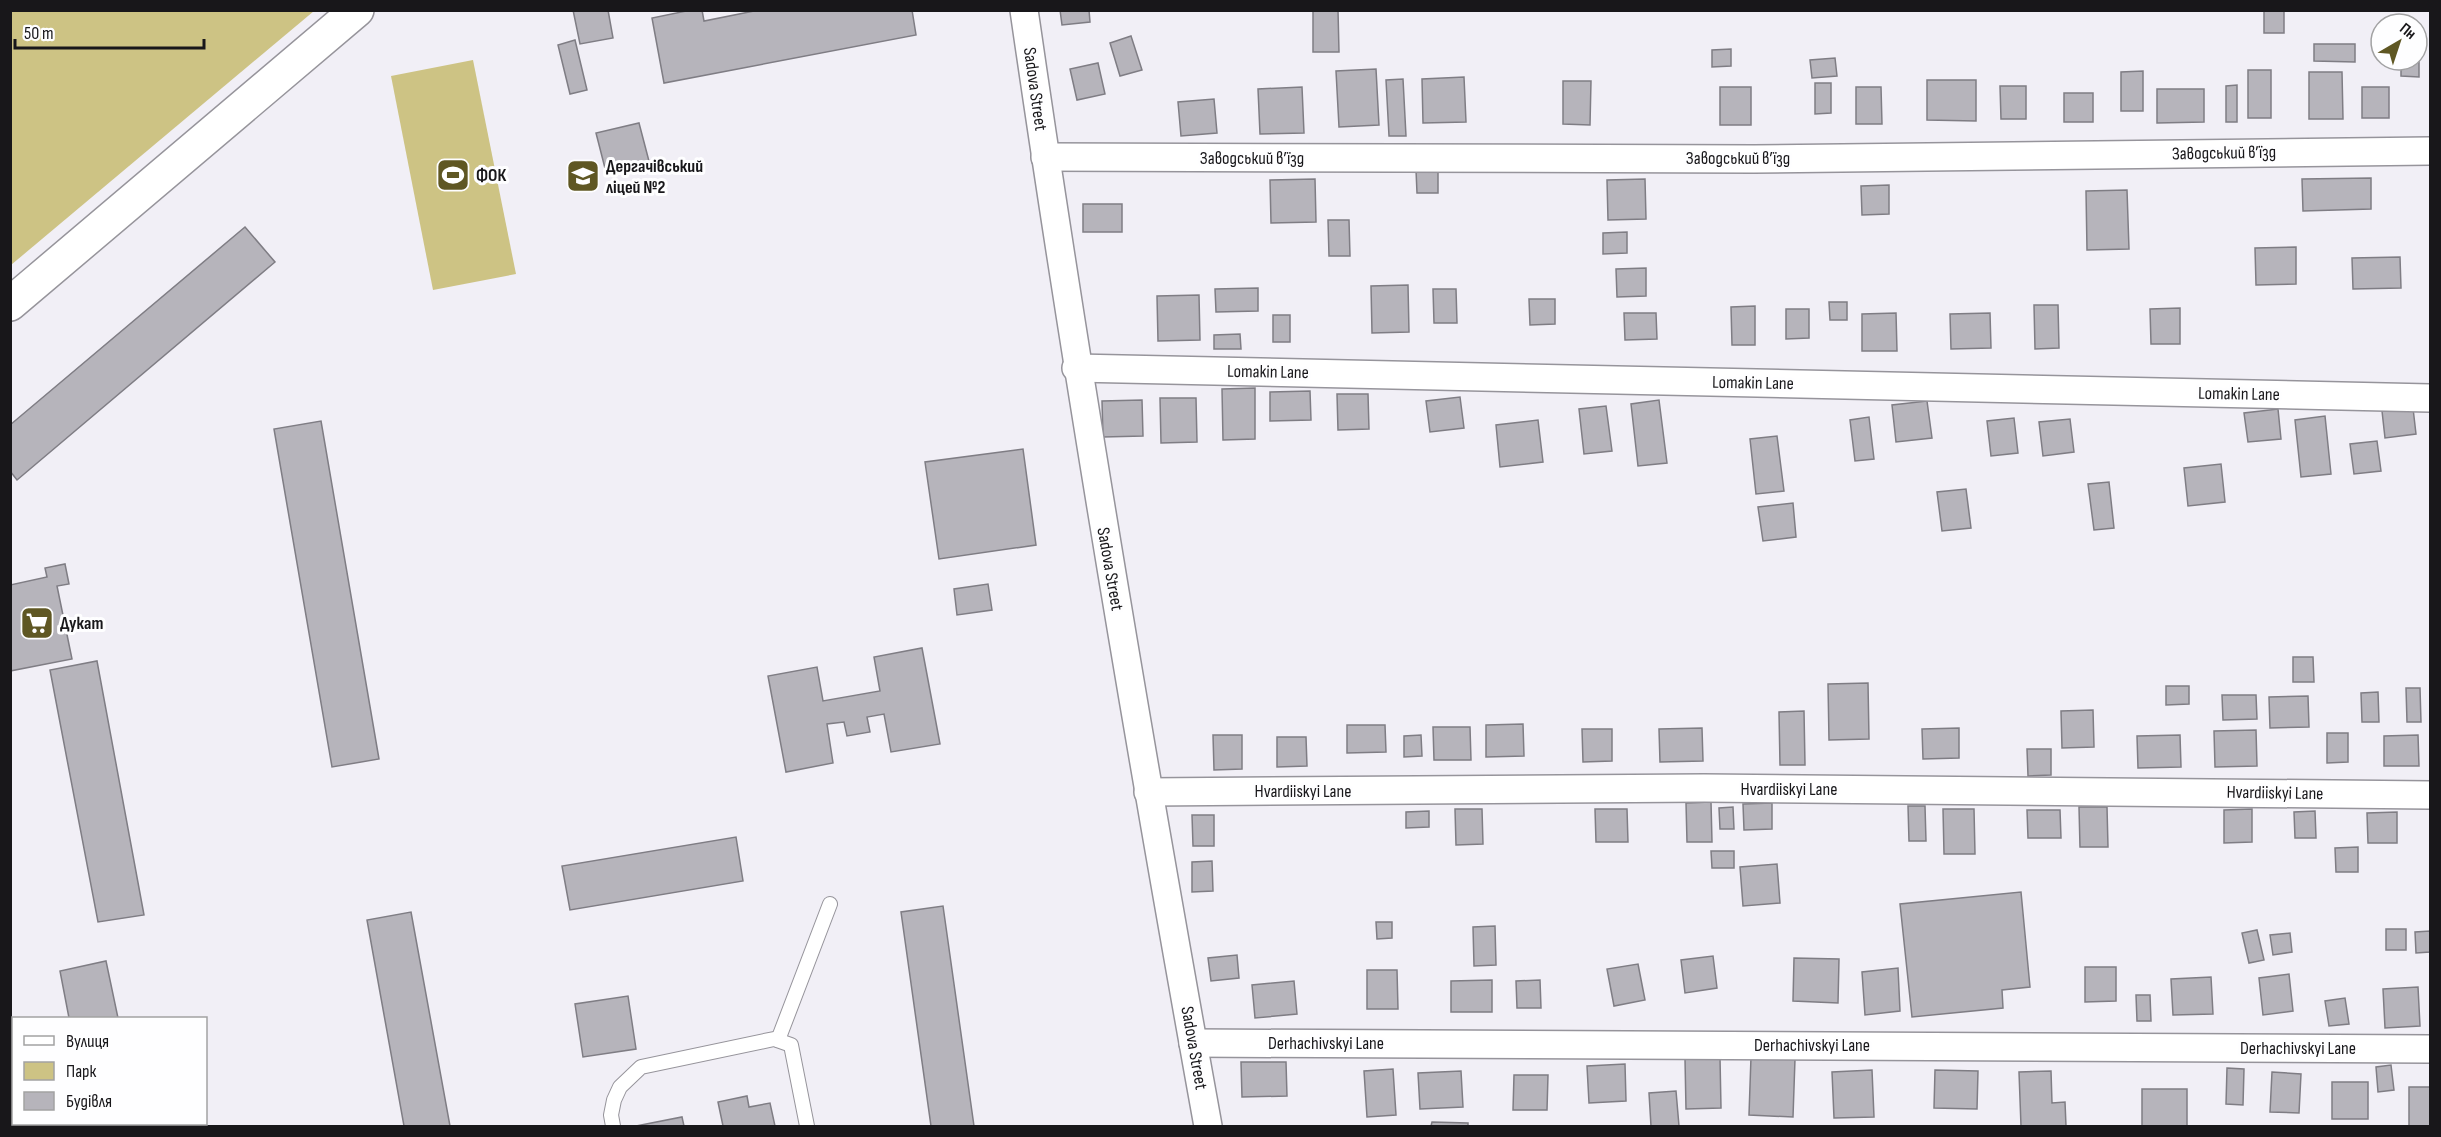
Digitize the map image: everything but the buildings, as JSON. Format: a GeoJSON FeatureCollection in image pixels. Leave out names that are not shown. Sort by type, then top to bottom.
{"type":"FeatureCollection","features":[{"type":"Feature","properties":{"kind":"street"},"geometry":{"type":"LineString","coordinates":[[10,304],[357,10]]}},
{"type":"Feature","properties":{"kind":"street","name":"Sadova Street"},"geometry":{"type":"LineString","coordinates":[[1024,10],[1076,368],[1148,792],[1208,1126]]}},
{"type":"Feature","properties":{"kind":"street","name":"Заводський в’їзд"},"geometry":{"type":"LineString","coordinates":[[1045,157],[1766,159],[2430,151]]}},
{"type":"Feature","properties":{"kind":"street","name":"Lomakin Lane"},"geometry":{"type":"LineString","coordinates":[[1076,368],[2430,398]]}},
{"type":"Feature","properties":{"kind":"street","name":"Hvardiiskyi Lane"},"geometry":{"type":"LineString","coordinates":[[1148,792],[1704,788],[2430,795]]}},
{"type":"Feature","properties":{"kind":"street","name":"Derhachivskyi Lane"},"geometry":{"type":"LineString","coordinates":[[1193,1043],[2430,1049]]}},
{"type":"Feature","properties":{"kind":"lane"},"geometry":{"type":"LineString","coordinates":[[778,1040],[830,904]]}},
{"type":"Feature","properties":{"kind":"lane"},"geometry":{"type":"LineString","coordinates":[[613,1126],[613,1108],[620,1087],[641,1067],[774,1039],[791,1045],[807,1126]]}},
{"type":"Feature","properties":{"kind":"green space"},"geometry":{"type":"Polygon","coordinates":[[[11,10],[314,10],[314,11],[11,265],[11,10]]]}},
{"type":"Feature","properties":{"kind":"green space","name":"ФОК"},"geometry":{"type":"Polygon","coordinates":[[[473,60],[516,274],[433,290],[391,76],[473,60]]]}},
{"type":"Feature","properties":{"kind":"place","name":"ФОК"},"geometry":{"type":"Point","coordinates":[453,175]}},
{"type":"Feature","properties":{"kind":"place","name":"Дергачівський ліцей №2"},"geometry":{"type":"Point","coordinates":[583,176]}},
{"type":"Feature","properties":{"kind":"place","name":"Дукат"},"geometry":{"type":"Point","coordinates":[37,623]}}]}
